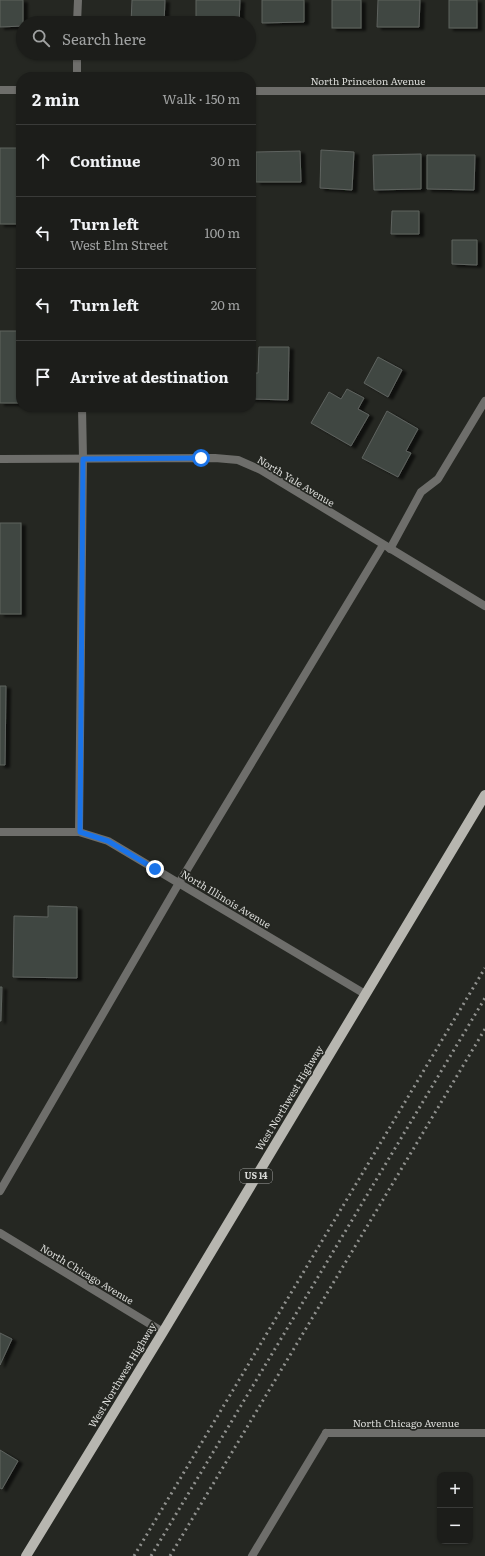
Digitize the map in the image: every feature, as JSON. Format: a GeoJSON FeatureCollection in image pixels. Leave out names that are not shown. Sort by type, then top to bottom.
{"type":"FeatureCollection","features":[{"type":"Feature","properties":{"kind":"main road","name":"West Northwest Highway"},"geometry":{"type":"LineString","coordinates":[[26,1556],[163,1332],[485,795]]}},
{"type":"Feature","properties":{"kind":"street"},"geometry":{"type":"LineString","coordinates":[[77,16],[78,0]]}},
{"type":"Feature","properties":{"kind":"street"},"geometry":{"type":"LineString","coordinates":[[77,60],[77,72]]}},
{"type":"Feature","properties":{"kind":"street"},"geometry":{"type":"LineString","coordinates":[[0,90],[16,90]]}},
{"type":"Feature","properties":{"kind":"street","name":"North Princeton Avenue"},"geometry":{"type":"LineString","coordinates":[[256,91],[485,91]]}},
{"type":"Feature","properties":{"kind":"street"},"geometry":{"type":"LineString","coordinates":[[0,1191],[179,883],[386,547],[422,492],[438,479],[485,401]]}},
{"type":"Feature","properties":{"kind":"street"},"geometry":{"type":"LineString","coordinates":[[80,832],[82,412]]}},
{"type":"Feature","properties":{"kind":"street","name":"North Yale Avenue"},"geometry":{"type":"LineString","coordinates":[[0,460],[215,458],[238,460],[261,470],[485,606]]}},
{"type":"Feature","properties":{"kind":"street","name":"North Illinois Avenue"},"geometry":{"type":"LineString","coordinates":[[0,832],[80,832],[108,841],[366,994]]}},
{"type":"Feature","properties":{"kind":"street","name":"North Chicago Avenue"},"geometry":{"type":"LineString","coordinates":[[0,1233],[163,1332]]}},
{"type":"Feature","properties":{"kind":"street","name":"North Chicago Avenue"},"geometry":{"type":"LineString","coordinates":[[252,1556],[326,1433],[485,1433]]}},
{"type":"Feature","properties":{"kind":"building"},"geometry":{"type":"Polygon","coordinates":[[[0,0],[23,0],[23,16],[16,16],[16,26],[0,27],[0,0]]]}},
{"type":"Feature","properties":{"kind":"building"},"geometry":{"type":"Polygon","coordinates":[[[132,0],[165,0],[164,16],[131,16],[132,0]]]}},
{"type":"Feature","properties":{"kind":"building"},"geometry":{"type":"Polygon","coordinates":[[[196,0],[240,0],[239,16],[196,16],[196,0]]]}},
{"type":"Feature","properties":{"kind":"building"},"geometry":{"type":"Polygon","coordinates":[[[262,0],[304,0],[304,22],[262,23],[262,0]]]}},
{"type":"Feature","properties":{"kind":"building"},"geometry":{"type":"Polygon","coordinates":[[[332,0],[361,0],[361,28],[332,28],[332,0]]]}},
{"type":"Feature","properties":{"kind":"building"},"geometry":{"type":"Polygon","coordinates":[[[378,0],[420,0],[419,27],[377,27],[378,0]]]}},
{"type":"Feature","properties":{"kind":"building"},"geometry":{"type":"Polygon","coordinates":[[[449,0],[477,0],[477,28],[449,28],[449,0]]]}},
{"type":"Feature","properties":{"kind":"building"},"geometry":{"type":"Polygon","coordinates":[[[0,148],[16,148],[16,224],[0,224],[0,148]]]}},
{"type":"Feature","properties":{"kind":"building"},"geometry":{"type":"Polygon","coordinates":[[[321,150],[354,152],[352,190],[320,188],[321,150]]]}},
{"type":"Feature","properties":{"kind":"building"},"geometry":{"type":"Polygon","coordinates":[[[300,151],[301,182],[256,182],[256,152],[300,151]]]}},
{"type":"Feature","properties":{"kind":"building"},"geometry":{"type":"Polygon","coordinates":[[[421,154],[421,189],[374,190],[373,155],[421,154]]]}},
{"type":"Feature","properties":{"kind":"building"},"geometry":{"type":"Polygon","coordinates":[[[427,155],[475,155],[474,190],[427,189],[427,155]]]}},
{"type":"Feature","properties":{"kind":"building"},"geometry":{"type":"Polygon","coordinates":[[[392,211],[419,211],[419,234],[391,234],[392,211]]]}},
{"type":"Feature","properties":{"kind":"building"},"geometry":{"type":"Polygon","coordinates":[[[452,240],[477,240],[477,265],[452,264],[452,240]]]}},
{"type":"Feature","properties":{"kind":"building"},"geometry":{"type":"Polygon","coordinates":[[[0,331],[16,331],[16,403],[0,403],[0,331]]]}},
{"type":"Feature","properties":{"kind":"building"},"geometry":{"type":"Polygon","coordinates":[[[259,347],[289,347],[288,400],[256,399],[256,373],[258,373],[259,347]]]}},
{"type":"Feature","properties":{"kind":"building"},"geometry":{"type":"Polygon","coordinates":[[[378,357],[402,370],[388,397],[364,383],[378,357]]]}},
{"type":"Feature","properties":{"kind":"building"},"geometry":{"type":"Polygon","coordinates":[[[347,389],[364,398],[358,409],[369,415],[351,446],[311,423],[329,392],[341,399],[347,389]]]}},
{"type":"Feature","properties":{"kind":"building"},"geometry":{"type":"Polygon","coordinates":[[[387,411],[418,429],[406,451],[411,453],[398,477],[362,458],[387,411]]]}},
{"type":"Feature","properties":{"kind":"building"},"geometry":{"type":"Polygon","coordinates":[[[0,523],[21,523],[21,614],[0,614],[0,523]]]}},
{"type":"Feature","properties":{"kind":"building"},"geometry":{"type":"Polygon","coordinates":[[[0,686],[6,686],[5,765],[0,765],[0,686]]]}},
{"type":"Feature","properties":{"kind":"building"},"geometry":{"type":"Polygon","coordinates":[[[48,906],[77,907],[77,978],[13,977],[14,916],[48,917],[48,906]]]}},
{"type":"Feature","properties":{"kind":"building"},"geometry":{"type":"Polygon","coordinates":[[[0,987],[2,987],[1,1021],[0,1021],[0,987]]]}},
{"type":"Feature","properties":{"kind":"building"},"geometry":{"type":"Polygon","coordinates":[[[0,1333],[12,1339],[0,1365],[0,1333]]]}},
{"type":"Feature","properties":{"kind":"building"},"geometry":{"type":"Polygon","coordinates":[[[0,1450],[18,1461],[2,1489],[0,1488],[0,1450]]]}},
{"type":"Feature","properties":{"kind":"railway"},"geometry":{"type":"LineString","coordinates":[[134,1556],[485,968]]}},
{"type":"Feature","properties":{"kind":"railway"},"geometry":{"type":"LineString","coordinates":[[151,1556],[485,998]]}},
{"type":"Feature","properties":{"kind":"railway"},"geometry":{"type":"LineString","coordinates":[[170,1556],[485,1029]]}},
{"type":"Feature","properties":{"kind":"route"},"geometry":{"type":"LineString","coordinates":[[155,869],[108,841],[80,832],[83,459],[201,458]]}}]}
